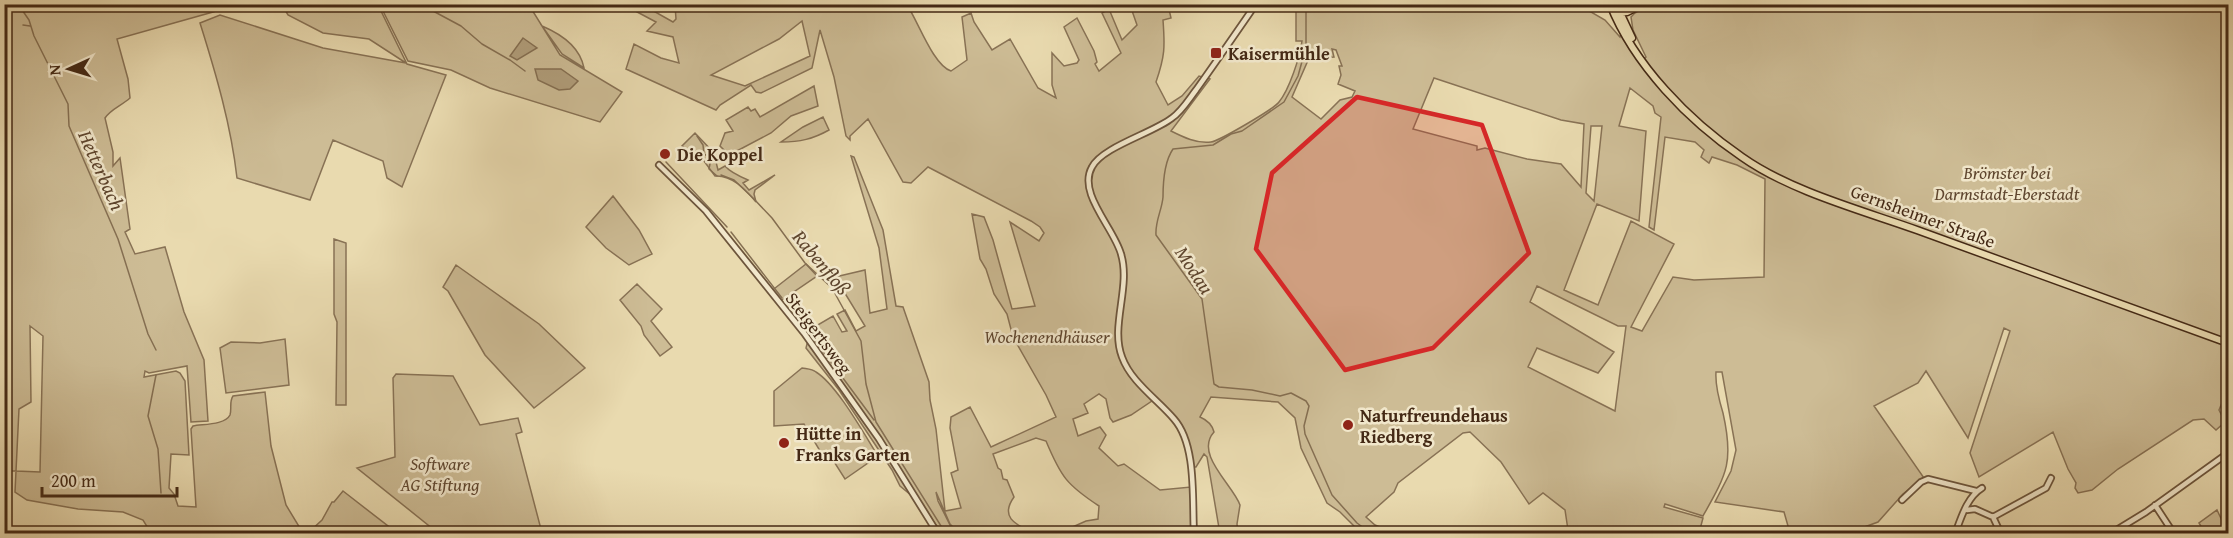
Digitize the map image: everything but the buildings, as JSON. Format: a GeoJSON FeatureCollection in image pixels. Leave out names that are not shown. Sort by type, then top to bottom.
{"type":"FeatureCollection","features":[{"type":"Feature","properties":{"kind":"main road","name":"Gernsheimer Straße"},"geometry":{"type":"LineString","coordinates":[[1610,4],[1617,10],[1642,60]]}},
{"type":"Feature","properties":{"kind":"main road"},"geometry":{"type":"LineString","coordinates":[[1617,10],[1643,4]]}},
{"type":"Feature","properties":{"kind":"main road"},"geometry":{"type":"LineString","coordinates":[[1679,4],[1696,7],[1714,4]]}},
{"type":"Feature","properties":{"kind":"main road"},"geometry":{"type":"LineString","coordinates":[[1629,33],[1628,20],[1633,7]]}},
{"type":"Feature","properties":{"kind":"main road","name":"Gernsheimer Straße"},"geometry":{"type":"LineString","coordinates":[[1617,10],[1642,60],[1661,85],[1689,116],[1742,158],[1791,183],[2229,343]]}},
{"type":"Feature","properties":{"kind":"street"},"geometry":{"type":"LineString","coordinates":[[1194,534],[1187,441],[1174,419],[1131,373],[1121,355],[1118,338],[1124,265],[1120,249],[1090,192],[1088,178],[1092,165],[1103,155],[1165,123],[1179,111],[1256,4]]}},
{"type":"Feature","properties":{"kind":"street","name":"Steigertsweg"},"geometry":{"type":"LineString","coordinates":[[659,165],[706,211],[804,333],[866,420],[938,534]]}},
{"type":"Feature","properties":{"kind":"street"},"geometry":{"type":"LineString","coordinates":[[2110,534],[2229,453]]}},
{"type":"Feature","properties":{"kind":"street"},"geometry":{"type":"LineString","coordinates":[[1993,517],[2046,488],[2051,478]]}},
{"type":"Feature","properties":{"kind":"street"},"geometry":{"type":"LineString","coordinates":[[1902,500],[1921,482],[1928,479],[1976,491]]}},
{"type":"Feature","properties":{"kind":"street"},"geometry":{"type":"LineString","coordinates":[[1955,534],[1968,504],[1976,491],[1982,488]]}},
{"type":"Feature","properties":{"kind":"street"},"geometry":{"type":"LineString","coordinates":[[2154,505],[2174,534]]}},
{"type":"Feature","properties":{"kind":"street"},"geometry":{"type":"LineString","coordinates":[[1967,510],[1975,509],[1993,517],[2001,534]]}},
{"type":"Feature","properties":{"kind":"highlighted area"},"geometry":{"type":"Polygon","coordinates":[[[1357,97],[1482,125],[1529,253],[1433,348],[1345,370],[1256,249],[1272,173],[1357,97]]]}},
{"type":"Feature","properties":{"kind":"green space"},"geometry":{"type":"Polygon","coordinates":[[[889,4],[889,9],[907,5],[932,52],[944,67],[951,71],[967,60],[962,17],[971,13],[974,22],[992,50],[1010,39],[1038,88],[1056,98],[1052,85],[1052,53],[1064,66],[1077,63],[1079,60],[1064,27],[1077,18],[1094,51],[1097,62],[1095,64],[1099,71],[1121,53],[1102,13],[1109,9],[1122,40],[1137,25],[1130,5],[1168,5],[1171,18],[1163,20],[1164,51],[1156,82],[1168,105],[1182,96],[1199,76],[1210,79],[1171,131],[1190,139],[1211,142],[1275,106],[1283,97],[1294,73],[1302,41],[1296,41],[1296,5],[1579,5],[1605,20],[1620,37],[1622,32],[1640,62],[1646,57],[1633,30],[1631,17],[1637,12],[1652,7],[1695,11],[1696,7],[1689,5],[2228,5],[2228,395],[2219,410],[2225,422],[2216,430],[2204,419],[2193,420],[2118,469],[2092,490],[2078,493],[2075,488],[2076,483],[2053,432],[1979,477],[1970,453],[2010,331],[2004,328],[1968,438],[1926,371],[1918,383],[1874,406],[1924,478],[1903,494],[1878,522],[1848,533],[1842,531],[1790,533],[1784,512],[1715,502],[1731,471],[1736,450],[1722,372],[1716,372],[1728,444],[1723,477],[1703,516],[1665,504],[1664,507],[1703,518],[1699,533],[1563,533],[1568,530],[1565,510],[1543,493],[1529,504],[1501,462],[1470,432],[1463,433],[1398,483],[1394,492],[1366,517],[1375,525],[1394,533],[1362,534],[1340,512],[1327,503],[1301,448],[1295,418],[1278,402],[1211,397],[1200,417],[1212,427],[1214,432],[1209,441],[1209,450],[1212,459],[1240,505],[1238,533],[1220,534],[1207,457],[1204,454],[1196,467],[1191,467],[1182,431],[1155,399],[1131,415],[1113,422],[1106,399],[1099,394],[1084,404],[1088,413],[1073,419],[1078,436],[1100,427],[1106,435],[1099,448],[1118,466],[1124,464],[1160,490],[1191,487],[1194,530],[1181,530],[1181,534],[1059,533],[1086,521],[1098,519],[1099,506],[1072,486],[1061,472],[1046,441],[1036,438],[993,454],[1003,479],[1007,480],[1014,497],[1008,510],[1009,516],[1016,524],[1033,533],[959,533],[950,524],[936,492],[938,501],[954,533],[941,533],[923,505],[900,486],[892,470],[839,390],[806,348],[808,340],[804,333],[833,316],[842,332],[847,331],[837,314],[845,310],[856,331],[865,326],[835,277],[865,270],[870,313],[887,309],[879,248],[851,156],[854,157],[883,230],[896,306],[903,307],[929,382],[945,511],[961,508],[951,473],[958,470],[950,428],[951,417],[970,407],[991,447],[1056,417],[1013,337],[1007,314],[994,294],[986,269],[980,259],[972,214],[984,217],[993,240],[1012,309],[1035,306],[1010,222],[1039,241],[1044,233],[1031,221],[928,167],[911,183],[903,182],[868,119],[850,136],[850,140],[846,136],[834,77],[820,30],[812,68],[761,93],[756,92],[751,85],[716,110],[626,69],[634,44],[661,58],[679,63],[673,37],[647,31],[656,22],[624,5],[643,5],[673,22],[676,19],[675,5],[889,4]],[[802,21],[779,39],[711,75],[745,86],[810,56],[802,21]],[[1332,49],[1334,57],[1319,58],[1319,52],[1309,53],[1309,58],[1292,97],[1321,119],[1340,100],[1352,97],[1355,91],[1338,84],[1341,75],[1339,66],[1342,66],[1336,50],[1332,49]],[[1434,78],[1413,129],[1477,146],[1477,150],[1485,148],[1527,159],[1561,164],[1581,187],[1584,124],[1561,120],[1434,78]],[[1630,88],[1619,126],[1646,131],[1639,221],[1597,204],[1564,290],[1598,305],[1631,221],[1674,244],[1631,327],[1642,331],[1673,277],[1694,280],[1764,277],[1765,179],[1737,165],[1712,157],[1709,163],[1701,157],[1704,150],[1695,142],[1665,137],[1654,230],[1649,227],[1661,117],[1655,113],[1653,106],[1630,88]],[[1591,126],[1586,193],[1594,201],[1602,126],[1591,126]],[[1537,286],[1530,302],[1614,352],[1598,373],[1537,348],[1528,367],[1615,411],[1626,326],[1618,326],[1537,286]]]}},
{"type":"Feature","properties":{"kind":"green space"},"geometry":{"type":"Polygon","coordinates":[[[5,5],[199,5],[213,12],[117,39],[128,79],[130,98],[105,118],[113,152],[113,166],[120,158],[130,229],[125,232],[135,254],[165,247],[184,312],[204,360],[208,421],[191,422],[187,366],[149,373],[145,371],[144,377],[176,371],[185,381],[189,455],[171,454],[169,488],[178,506],[196,507],[191,429],[193,426],[224,421],[230,415],[233,396],[265,392],[271,446],[286,505],[303,533],[270,533],[266,528],[250,534],[151,533],[143,520],[123,512],[78,509],[27,500],[15,492],[16,471],[5,471],[5,5]],[[30,326],[31,402],[19,409],[16,471],[40,472],[43,336],[30,326]]]}},
{"type":"Feature","properties":{"kind":"green space"},"geometry":{"type":"Polygon","coordinates":[[[282,5],[378,5],[407,64],[446,75],[402,187],[387,178],[383,161],[333,140],[310,200],[237,178],[227,119],[200,23],[220,15],[323,48],[406,63],[369,39],[323,33],[288,15],[282,5]]]}},
{"type":"Feature","properties":{"kind":"green space"},"geometry":{"type":"Polygon","coordinates":[[[380,5],[529,5],[560,55],[622,92],[600,122],[490,88],[451,70],[408,61],[380,5]]]}},
{"type":"Feature","properties":{"kind":"green space"},"geometry":{"type":"Polygon","coordinates":[[[542,26],[569,42],[582,60],[584,68],[562,54],[542,26]]]}},
{"type":"Feature","properties":{"kind":"green space"},"geometry":{"type":"Polygon","coordinates":[[[814,86],[818,106],[791,116],[771,133],[716,162],[718,170],[725,166],[748,180],[743,183],[749,190],[775,175],[755,190],[756,202],[733,180],[715,176],[704,161],[682,146],[695,133],[713,152],[715,159],[725,151],[720,146],[725,133],[733,131],[726,120],[748,107],[751,111],[755,109],[760,117],[814,86]]]}},
{"type":"Feature","properties":{"kind":"green space"},"geometry":{"type":"Polygon","coordinates":[[[823,117],[829,130],[806,139],[781,142],[803,127],[823,117]]]}},
{"type":"Feature","properties":{"kind":"green space"},"geometry":{"type":"Polygon","coordinates":[[[613,196],[639,230],[652,254],[629,265],[606,248],[586,227],[613,196]]]}},
{"type":"Feature","properties":{"kind":"green space"},"geometry":{"type":"Polygon","coordinates":[[[334,239],[346,243],[346,405],[336,405],[337,322],[334,314],[334,239]]]}},
{"type":"Feature","properties":{"kind":"green space"},"geometry":{"type":"Polygon","coordinates":[[[806,264],[817,276],[779,302],[770,292],[806,264]]]}},
{"type":"Feature","properties":{"kind":"green space"},"geometry":{"type":"Polygon","coordinates":[[[456,265],[539,324],[585,368],[534,408],[485,355],[448,291],[443,287],[456,265]]]}},
{"type":"Feature","properties":{"kind":"green space"},"geometry":{"type":"Polygon","coordinates":[[[637,284],[662,309],[651,321],[672,347],[660,356],[644,335],[641,326],[620,300],[637,284]]]}},
{"type":"Feature","properties":{"kind":"green space"},"geometry":{"type":"Polygon","coordinates":[[[285,339],[289,385],[226,393],[220,348],[231,342],[260,343],[285,339]]]}},
{"type":"Feature","properties":{"kind":"green space"},"geometry":{"type":"Polygon","coordinates":[[[802,368],[814,371],[833,388],[878,456],[845,479],[833,460],[826,461],[804,424],[774,426],[774,391],[802,368]]]}},
{"type":"Feature","properties":{"kind":"green space","name":"Software AG Stiftung"},"geometry":{"type":"Polygon","coordinates":[[[396,374],[453,376],[480,425],[518,418],[522,432],[516,434],[542,533],[438,533],[357,468],[395,457],[393,378],[396,374]]]}},
{"type":"Feature","properties":{"kind":"green space"},"geometry":{"type":"Polygon","coordinates":[[[343,491],[388,526],[383,533],[308,533],[322,520],[332,502],[343,491]]]}},
{"type":"Feature","properties":{"kind":"green space"},"geometry":{"type":"Polygon","coordinates":[[[2217,510],[2226,529],[2228,528],[2228,533],[2205,533],[2199,523],[2217,510]]]}},
{"type":"Feature","properties":{"kind":"shaded area"},"geometry":{"type":"Polygon","coordinates":[[[523,38],[537,48],[517,60],[510,56],[523,38]]]}},
{"type":"Feature","properties":{"kind":"shaded area"},"geometry":{"type":"Polygon","coordinates":[[[535,69],[561,69],[578,81],[570,89],[559,90],[538,80],[535,69]]]}},
{"type":"Feature","properties":{"kind":"waterway","name":"Hetterbach"},"geometry":{"type":"LineString","coordinates":[[18,4],[29,20],[34,36],[68,104],[69,126],[118,239],[148,334],[156,350]]}},
{"type":"Feature","properties":{"kind":"waterway","name":"Rabenfloß"},"geometry":{"type":"LineString","coordinates":[[420,4],[461,26],[482,44],[525,71]]}},
{"type":"Feature","properties":{"kind":"waterway","name":"Modau"},"geometry":{"type":"LineString","coordinates":[[1306,4],[1306,47],[1298,76],[1284,102],[1242,131],[1231,134],[1213,145],[1173,149],[1165,172],[1156,235],[1202,299],[1214,384],[1219,387],[1252,390],[1280,396],[1291,393],[1306,401],[1309,406],[1304,426],[1305,434],[1332,495],[1357,523],[1372,534]]}},
{"type":"Feature","properties":{"kind":"waterway"},"geometry":{"type":"LineString","coordinates":[[23,25],[30,26]]}},
{"type":"Feature","properties":{"kind":"waterway","name":"Rabenfloß"},"geometry":{"type":"LineString","coordinates":[[697,136],[703,145],[704,154],[711,158],[709,169],[717,176]]}},
{"type":"Feature","properties":{"kind":"waterway","name":"Rabenfloß"},"geometry":{"type":"LineString","coordinates":[[666,162],[727,227]]}},
{"type":"Feature","properties":{"kind":"waterway","name":"Rabenfloß"},"geometry":{"type":"LineString","coordinates":[[721,175],[734,180],[753,198],[772,218],[805,263],[832,288],[861,341],[866,384],[876,422],[946,534]]}},
{"type":"Feature","properties":{"kind":"waterway","name":"Rabenfloß"},"geometry":{"type":"LineString","coordinates":[[731,232],[782,298]]}},
{"type":"Feature","properties":{"kind":"waterway","name":"Rabenfloß"},"geometry":{"type":"LineString","coordinates":[[794,312],[874,420]]}},
{"type":"Feature","properties":{"kind":"waterway","name":"Hetterbach"},"geometry":{"type":"LineString","coordinates":[[156,375],[148,416],[158,449],[161,493]]}},
{"type":"Feature","properties":{"kind":"place","name":"Kaisermühle"},"geometry":{"type":"Point","coordinates":[1216,53]}},
{"type":"Feature","properties":{"kind":"place","name":"Die Koppel"},"geometry":{"type":"Point","coordinates":[665,154]}},
{"type":"Feature","properties":{"kind":"place","name":"Naturfreundehaus Riedberg"},"geometry":{"type":"Point","coordinates":[1348,425]}},
{"type":"Feature","properties":{"kind":"place","name":"Hütte in Franks Garten"},"geometry":{"type":"Point","coordinates":[784,443]}},
{"type":"Feature","properties":{"kind":"park label","name":"Brömster bei Darmstadt-Eberstadt"},"geometry":{"type":"Point","coordinates":[2007,182]}},
{"type":"Feature","properties":{"kind":"park label","name":"Wochenendhäuser"},"geometry":{"type":"Point","coordinates":[1047,336]}}]}
